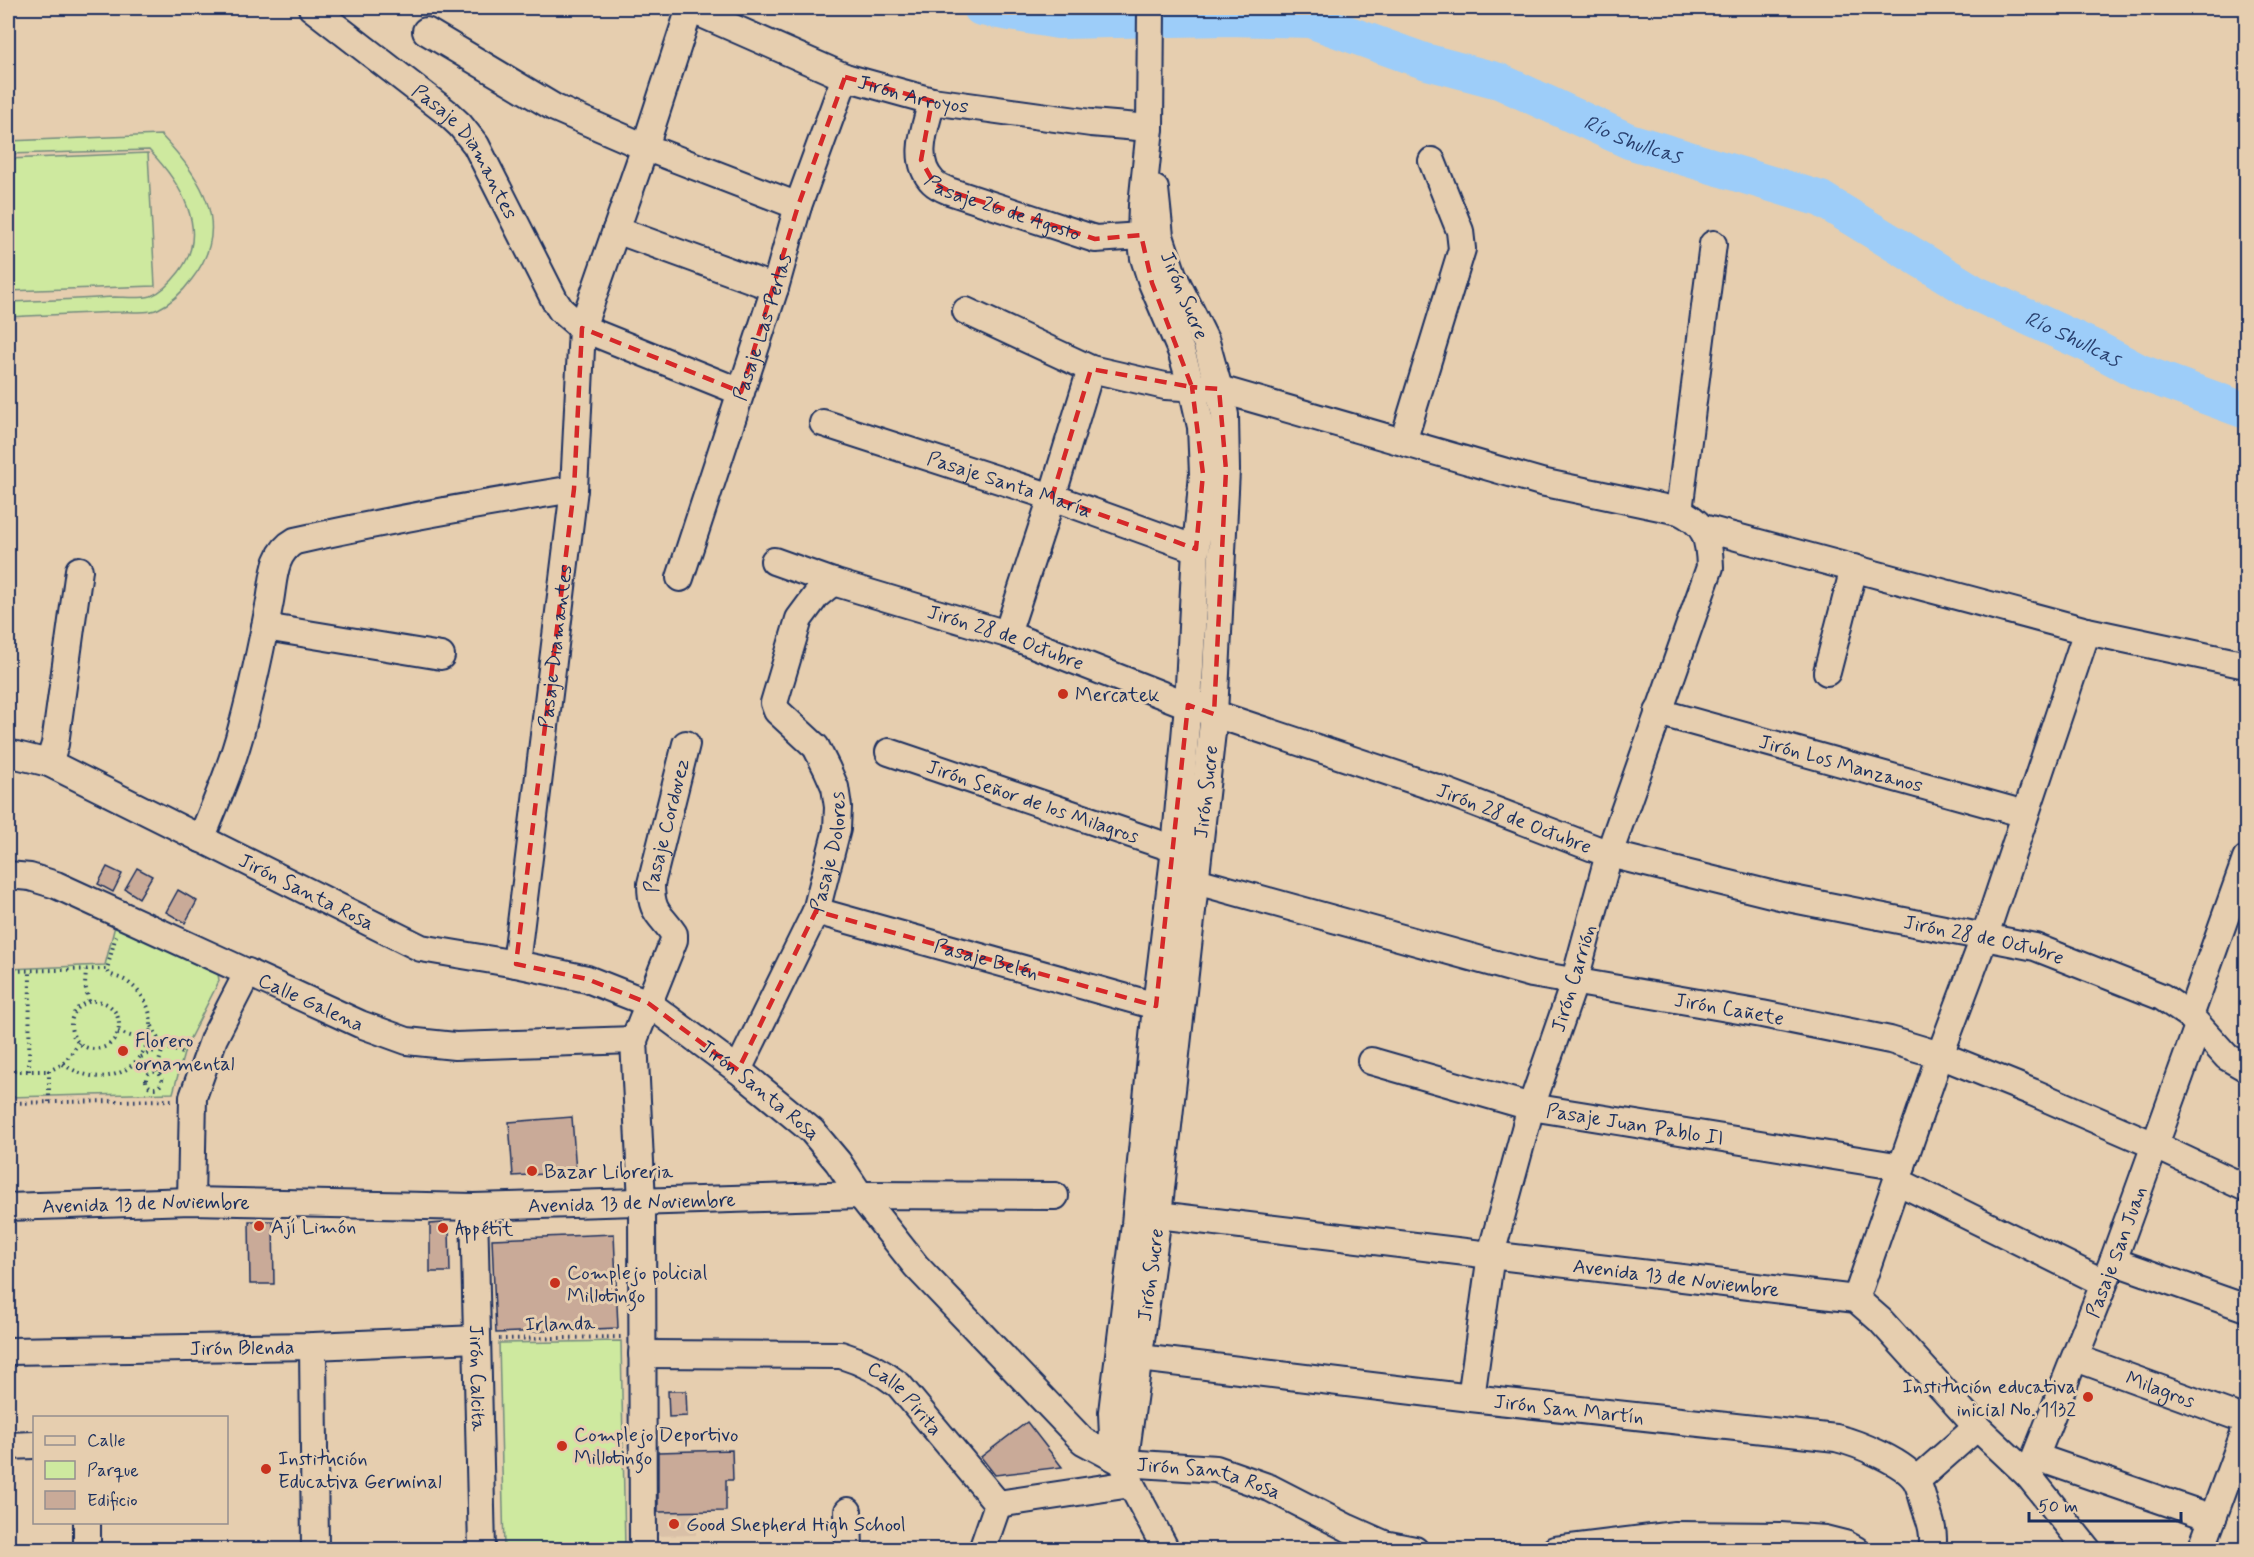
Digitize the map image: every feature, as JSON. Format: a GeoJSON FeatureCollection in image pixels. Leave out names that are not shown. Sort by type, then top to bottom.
{"type":"FeatureCollection","features":[{"type":"Feature","properties":{"kind":"street","name":"Pasaje Diamantes"},"geometry":{"type":"LineString","coordinates":[[312,8],[460,125],[476,145],[555,301],[561,310],[582,328]]}},
{"type":"Feature","properties":{"kind":"street","name":"Pasaje Diamantes"},"geometry":{"type":"LineString","coordinates":[[516,964],[574,489],[582,328],[645,147],[689,8]]}},
{"type":"Feature","properties":{"kind":"street","name":"Jirón Arroyos"},"geometry":{"type":"LineString","coordinates":[[689,8],[845,77],[932,101],[1091,123],[1150,128]]}},
{"type":"Feature","properties":{"kind":"street","name":"Jirón Sucre"},"geometry":{"type":"LineString","coordinates":[[1128,1474],[1214,714],[1226,470],[1225,415],[1206,342],[1173,275],[1150,235],[1142,204],[1150,128],[1151,8]]}},
{"type":"Feature","properties":{"kind":"street"},"geometry":{"type":"LineString","coordinates":[[426,31],[555,108],[645,147],[798,206]]}},
{"type":"Feature","properties":{"kind":"street","name":"Pasaje Las Perlas"},"geometry":{"type":"LineString","coordinates":[[680,578],[775,288],[798,206],[845,77]]}},
{"type":"Feature","properties":{"kind":"street","name":"Pasaje 26 de Agosto"},"geometry":{"type":"LineString","coordinates":[[932,101],[921,146],[921,160],[933,183],[949,192],[1095,239],[1150,235]]}},
{"type":"Feature","properties":{"kind":"street"},"geometry":{"type":"LineString","coordinates":[[1403,442],[1462,249],[1460,231],[1432,161]]}},
{"type":"Feature","properties":{"kind":"street"},"geometry":{"type":"LineString","coordinates":[[616,230],[775,288]]}},
{"type":"Feature","properties":{"kind":"street","name":"Jirón Sucre"},"geometry":{"type":"LineString","coordinates":[[1150,235],[1144,258],[1152,283],[1181,351],[1192,387],[1201,427],[1203,474],[1196,549],[1188,705],[1175,849],[1156,1006],[1135,1224],[1112,1412],[1113,1437],[1128,1474],[1166,1550]]}},
{"type":"Feature","properties":{"kind":"street"},"geometry":{"type":"LineString","coordinates":[[1678,511],[1713,244]]}},
{"type":"Feature","properties":{"kind":"street"},"geometry":{"type":"LineString","coordinates":[[966,311],[1091,369],[1156,384],[1219,389],[1541,482],[1678,511],[1703,528],[2087,632],[2247,665]]}},
{"type":"Feature","properties":{"kind":"street"},"geometry":{"type":"LineString","coordinates":[[582,328],[741,392]]}},
{"type":"Feature","properties":{"kind":"street"},"geometry":{"type":"LineString","coordinates":[[1006,634],[1052,497],[1091,369]]}},
{"type":"Feature","properties":{"kind":"street","name":"Pasaje Santa María"},"geometry":{"type":"LineString","coordinates":[[824,423],[1052,497],[1196,549]]}},
{"type":"Feature","properties":{"kind":"street"},"geometry":{"type":"LineString","coordinates":[[201,839],[242,727],[278,559],[287,546],[295,541],[452,508],[574,489]]}},
{"type":"Feature","properties":{"kind":"street","name":"Jirón Carrión"},"geometry":{"type":"LineString","coordinates":[[1471,1398],[1491,1254],[1531,1107],[1574,983],[1609,854],[1710,567],[1709,544],[1703,528]]}},
{"type":"Feature","properties":{"kind":"street","name":"Jirón 28 de Octubre"},"geometry":{"type":"LineString","coordinates":[[774,561],[833,582],[1006,634],[1188,705],[1434,787],[1609,854],[1784,897],[2035,947],[2057,954],[2162,997],[2194,1021],[2227,1058],[2247,1068]]}},
{"type":"Feature","properties":{"kind":"street"},"geometry":{"type":"LineString","coordinates":[[1827,672],[1854,568]]}},
{"type":"Feature","properties":{"kind":"street"},"geometry":{"type":"LineString","coordinates":[[49,763],[55,744],[80,570]]}},
{"type":"Feature","properties":{"kind":"street","name":"Pasaje Dolores"},"geometry":{"type":"LineString","coordinates":[[738,1070],[816,911],[837,829],[838,807],[835,788],[816,747],[777,711],[774,703],[799,619],[816,596],[833,582]]}},
{"type":"Feature","properties":{"kind":"street"},"geometry":{"type":"LineString","coordinates":[[265,627],[441,656]]}},
{"type":"Feature","properties":{"kind":"street"},"geometry":{"type":"LineString","coordinates":[[2087,632],[1984,938],[1940,1055],[1856,1299],[1880,1320],[1977,1428],[2032,1466],[2213,1518]]}},
{"type":"Feature","properties":{"kind":"street","name":"Jirón Los Manzanos"},"geometry":{"type":"LineString","coordinates":[[1658,712],[2025,814]]}},
{"type":"Feature","properties":{"kind":"street","name":"Pasaje Cordovez"},"geometry":{"type":"LineString","coordinates":[[648,1003],[674,940],[674,934],[657,915],[653,905],[651,884],[686,744]]}},
{"type":"Feature","properties":{"kind":"street","name":"Jirón Señor de los Milagros"},"geometry":{"type":"LineString","coordinates":[[889,752],[1175,849]]}},
{"type":"Feature","properties":{"kind":"street","name":"Jirón Santa Rosa"},"geometry":{"type":"LineString","coordinates":[[8,753],[49,763],[421,948],[516,964],[587,980],[648,1003],[738,1070],[812,1131],[916,1266],[1083,1441],[1128,1474],[1216,1469],[1270,1488],[1384,1544],[1415,1550]]}},
{"type":"Feature","properties":{"kind":"street","name":"Pasaje San Juan"},"geometry":{"type":"LineString","coordinates":[[2032,1466],[2109,1272],[2154,1145],[2247,859]]}},
{"type":"Feature","properties":{"kind":"street","name":"Calle Galena"},"geometry":{"type":"LineString","coordinates":[[8,875],[30,877],[56,885],[360,1024],[407,1041],[454,1046],[634,1040]]}},
{"type":"Feature","properties":{"kind":"street","name":"Jirón Cañete"},"geometry":{"type":"LineString","coordinates":[[1196,881],[1532,974],[1762,1014],[1890,1040],[1940,1055],[2154,1145],[2247,1188]]}},
{"type":"Feature","properties":{"kind":"street","name":"Pasaje Belén"},"geometry":{"type":"LineString","coordinates":[[816,911],[1156,1006]]}},
{"type":"Feature","properties":{"kind":"street"},"geometry":{"type":"LineString","coordinates":[[191,1202],[193,1097],[214,1038],[248,972]]}},
{"type":"Feature","properties":{"kind":"street"},"geometry":{"type":"LineString","coordinates":[[643,1550],[642,1203],[634,1040],[648,1003]]}},
{"type":"Feature","properties":{"kind":"street","name":"Pasaje Juan Pablo II"},"geometry":{"type":"LineString","coordinates":[[1371,1061],[1531,1107],[1899,1174],[2109,1272],[2247,1308]]}},
{"type":"Feature","properties":{"kind":"street","name":"Avenida 13 de Noviembre"},"geometry":{"type":"LineString","coordinates":[[8,1207],[191,1202],[474,1207],[860,1195],[1055,1196]]}},
{"type":"Feature","properties":{"kind":"street","name":"Jirón Calcita"},"geometry":{"type":"LineString","coordinates":[[474,1207],[482,1550]]}},
{"type":"Feature","properties":{"kind":"street","name":"Avenida 13 de Noviembre"},"geometry":{"type":"LineString","coordinates":[[1158,1215],[1856,1299]]}},
{"type":"Feature","properties":{"kind":"street","name":"Jirón Blenda"},"geometry":{"type":"LineString","coordinates":[[8,1351],[313,1346],[477,1339]]}},
{"type":"Feature","properties":{"kind":"street"},"geometry":{"type":"LineString","coordinates":[[313,1346],[315,1550]]}},
{"type":"Feature","properties":{"kind":"street","name":"Calle Pirita"},"geometry":{"type":"LineString","coordinates":[[642,1346],[841,1355],[863,1362],[881,1371],[899,1385],[998,1504]]}},
{"type":"Feature","properties":{"kind":"street","name":"Jirón San Martín"},"geometry":{"type":"LineString","coordinates":[[1140,1358],[1471,1398],[1836,1438],[1854,1442],[1898,1464],[1917,1480]]}},
{"type":"Feature","properties":{"kind":"street","name":"Milagros"},"geometry":{"type":"LineString","coordinates":[[2076,1358],[2247,1420]]}},
{"type":"Feature","properties":{"kind":"street"},"geometry":{"type":"LineString","coordinates":[[1932,1550],[1934,1540],[1930,1520],[1917,1480],[1977,1428]]}},
{"type":"Feature","properties":{"kind":"street"},"geometry":{"type":"LineString","coordinates":[[2201,1550],[2247,1428]]}},
{"type":"Feature","properties":{"kind":"street"},"geometry":{"type":"LineString","coordinates":[[8,1446],[33,1445]]}},
{"type":"Feature","properties":{"kind":"street"},"geometry":{"type":"LineString","coordinates":[[2032,1466],[2088,1550]]}},
{"type":"Feature","properties":{"kind":"street"},"geometry":{"type":"LineString","coordinates":[[982,1550],[998,1504],[1128,1474]]}},
{"type":"Feature","properties":{"kind":"street"},"geometry":{"type":"LineString","coordinates":[[848,1511],[849,1550]]}},
{"type":"Feature","properties":{"kind":"street"},"geometry":{"type":"LineString","coordinates":[[87,1524],[87,1550]]}},
{"type":"Feature","properties":{"kind":"street"},"geometry":{"type":"LineString","coordinates":[[1555,1550],[1675,1535],[1825,1539],[1848,1548]]}},
{"type":"Feature","properties":{"kind":"path"},"geometry":{"type":"LineString","coordinates":[[63,1064],[77,1073],[93,1077],[111,1076],[127,1070],[140,1057],[149,1042],[151,1024],[148,1007],[138,992],[125,980],[109,974],[107,969],[118,928]]}},
{"type":"Feature","properties":{"kind":"path"},"geometry":{"type":"LineString","coordinates":[[8,972],[107,969]]}},
{"type":"Feature","properties":{"kind":"path"},"geometry":{"type":"LineString","coordinates":[[86,970],[85,986],[89,1002]]}},
{"type":"Feature","properties":{"kind":"path"},"geometry":{"type":"LineString","coordinates":[[29,1071],[30,971]]}},
{"type":"Feature","properties":{"kind":"path"},"geometry":{"type":"LineString","coordinates":[[89,1002],[101,1002],[109,1005],[118,1018],[118,1032],[114,1041],[99,1049],[91,1049],[79,1043],[73,1035],[71,1020],[79,1006],[89,1002]]}},
{"type":"Feature","properties":{"kind":"path"},"geometry":{"type":"LineString","coordinates":[[151,1024],[163,1047],[156,1073]]}},
{"type":"Feature","properties":{"kind":"path"},"geometry":{"type":"LineString","coordinates":[[118,1032],[186,1054]]}},
{"type":"Feature","properties":{"kind":"path"},"geometry":{"type":"LineString","coordinates":[[8,1071],[49,1071],[63,1064],[79,1043]]}},
{"type":"Feature","properties":{"kind":"path"},"geometry":{"type":"LineString","coordinates":[[140,1057],[163,1047]]}},
{"type":"Feature","properties":{"kind":"path"},"geometry":{"type":"LineString","coordinates":[[184,1064],[189,1047]]}},
{"type":"Feature","properties":{"kind":"path"},"geometry":{"type":"LineString","coordinates":[[49,1071],[49,1102]]}},
{"type":"Feature","properties":{"kind":"path"},"geometry":{"type":"LineString","coordinates":[[156,1073],[161,1076],[162,1081],[158,1088],[153,1088],[148,1086],[146,1078],[149,1074],[156,1073]]}},
{"type":"Feature","properties":{"kind":"path"},"geometry":{"type":"LineString","coordinates":[[8,1103],[175,1100],[177,1091]]}},
{"type":"Feature","properties":{"kind":"path","name":"Irlanda"},"geometry":{"type":"LineString","coordinates":[[477,1339],[642,1346]]}},
{"type":"Feature","properties":{"kind":"highlighted area"},"geometry":{"type":"Polygon","coordinates":[[[845,77],[932,101],[921,160],[934,183],[949,191],[1095,239],[1141,235],[1152,283],[1192,387],[1219,389],[1226,470],[1214,714],[1188,705],[1156,1006],[816,911],[738,1070],[648,1003],[587,979],[516,964],[574,489],[582,328],[741,392],[798,206],[845,77]],[[1091,369],[1052,497],[1196,549],[1203,474],[1192,387],[1091,369]]]}},
{"type":"Feature","properties":{"kind":"shaded area","name":"Good Shepherd High School"},"geometry":{"type":"Polygon","coordinates":[[[653,1512],[695,1512],[696,1535],[654,1536],[653,1512]]]}},
{"type":"Feature","properties":{"kind":"green space"},"geometry":{"type":"Polygon","coordinates":[[[161,135],[189,168],[199,185],[207,203],[211,221],[210,240],[204,259],[189,283],[168,303],[150,311],[8,317],[8,302],[137,298],[155,294],[179,272],[188,256],[192,240],[192,224],[181,192],[149,150],[8,154],[8,141],[161,135]]]}},
{"type":"Feature","properties":{"kind":"green space"},"geometry":{"type":"Polygon","coordinates":[[[148,153],[155,286],[8,291],[8,159],[148,153]]]}},
{"type":"Feature","properties":{"kind":"green space"},"geometry":{"type":"Polygon","coordinates":[[[117,918],[218,974],[219,981],[186,1046],[173,1093],[8,1097],[8,969],[105,965],[117,918]]]}},
{"type":"Feature","properties":{"kind":"green space","name":"Complejo Deportivo Millotingo"},"geometry":{"type":"Polygon","coordinates":[[[621,1341],[625,1549],[504,1549],[499,1343],[621,1341]]]}},
{"type":"Feature","properties":{"kind":"building"},"geometry":{"type":"Polygon","coordinates":[[[107,867],[122,874],[113,892],[98,884],[107,867]]]}},
{"type":"Feature","properties":{"kind":"building"},"geometry":{"type":"Polygon","coordinates":[[[137,868],[152,876],[139,898],[125,889],[137,868]]]}},
{"type":"Feature","properties":{"kind":"building"},"geometry":{"type":"Polygon","coordinates":[[[178,890],[197,901],[185,923],[166,912],[178,890]]]}},
{"type":"Feature","properties":{"kind":"building"},"geometry":{"type":"Polygon","coordinates":[[[572,1117],[576,1172],[513,1176],[509,1122],[572,1117]]]}},
{"type":"Feature","properties":{"kind":"building"},"geometry":{"type":"Polygon","coordinates":[[[249,1221],[273,1221],[274,1284],[250,1284],[249,1221]]]}},
{"type":"Feature","properties":{"kind":"building"},"geometry":{"type":"Polygon","coordinates":[[[443,1223],[449,1229],[450,1272],[430,1272],[430,1224],[443,1223]]]}},
{"type":"Feature","properties":{"kind":"building","name":"Complejo policial Millotingo"},"geometry":{"type":"Polygon","coordinates":[[[614,1234],[618,1328],[496,1333],[492,1239],[614,1234]]]}},
{"type":"Feature","properties":{"kind":"building"},"geometry":{"type":"Polygon","coordinates":[[[668,1391],[686,1391],[687,1416],[669,1417],[668,1391]]]}},
{"type":"Feature","properties":{"kind":"building"},"geometry":{"type":"Polygon","coordinates":[[[1027,1422],[1062,1467],[995,1475],[981,1457],[1027,1422]]]}},
{"type":"Feature","properties":{"kind":"building"},"geometry":{"type":"Polygon","coordinates":[[[732,1450],[733,1480],[726,1480],[726,1511],[658,1512],[658,1452],[732,1450]]]}},
{"type":"Feature","properties":{"kind":"waterway","name":"Río Shullcas"},"geometry":{"type":"LineString","coordinates":[[981,8],[1058,21],[1228,18],[1310,20],[1424,61],[1499,81],[1629,141],[1821,199],[1975,293],[2093,347],[2140,372],[2246,411]]}},
{"type":"Feature","properties":{"kind":"place","name":"Mercatek"},"geometry":{"type":"Point","coordinates":[1063,694]}},
{"type":"Feature","properties":{"kind":"place","name":"Florero ornamental"},"geometry":{"type":"Point","coordinates":[123,1051]}},
{"type":"Feature","properties":{"kind":"place","name":"Bazar Libreria"},"geometry":{"type":"Point","coordinates":[532,1171]}},
{"type":"Feature","properties":{"kind":"place","name":"Ají Limón"},"geometry":{"type":"Point","coordinates":[259,1226]}},
{"type":"Feature","properties":{"kind":"place","name":"Appétit"},"geometry":{"type":"Point","coordinates":[443,1228]}},
{"type":"Feature","properties":{"kind":"place","name":"Complejo policial Millotingo"},"geometry":{"type":"Point","coordinates":[555,1283]}},
{"type":"Feature","properties":{"kind":"place","name":"Institución educativa inicial No. 1132"},"geometry":{"type":"Point","coordinates":[2088,1397]}},
{"type":"Feature","properties":{"kind":"place","name":"Complejo Deportivo Millotingo"},"geometry":{"type":"Point","coordinates":[562,1446]}},
{"type":"Feature","properties":{"kind":"place","name":"Institución Educativa Germinal"},"geometry":{"type":"Point","coordinates":[266,1469]}},
{"type":"Feature","properties":{"kind":"place","name":"Good Shepherd High School"},"geometry":{"type":"Point","coordinates":[674,1524]}}]}
